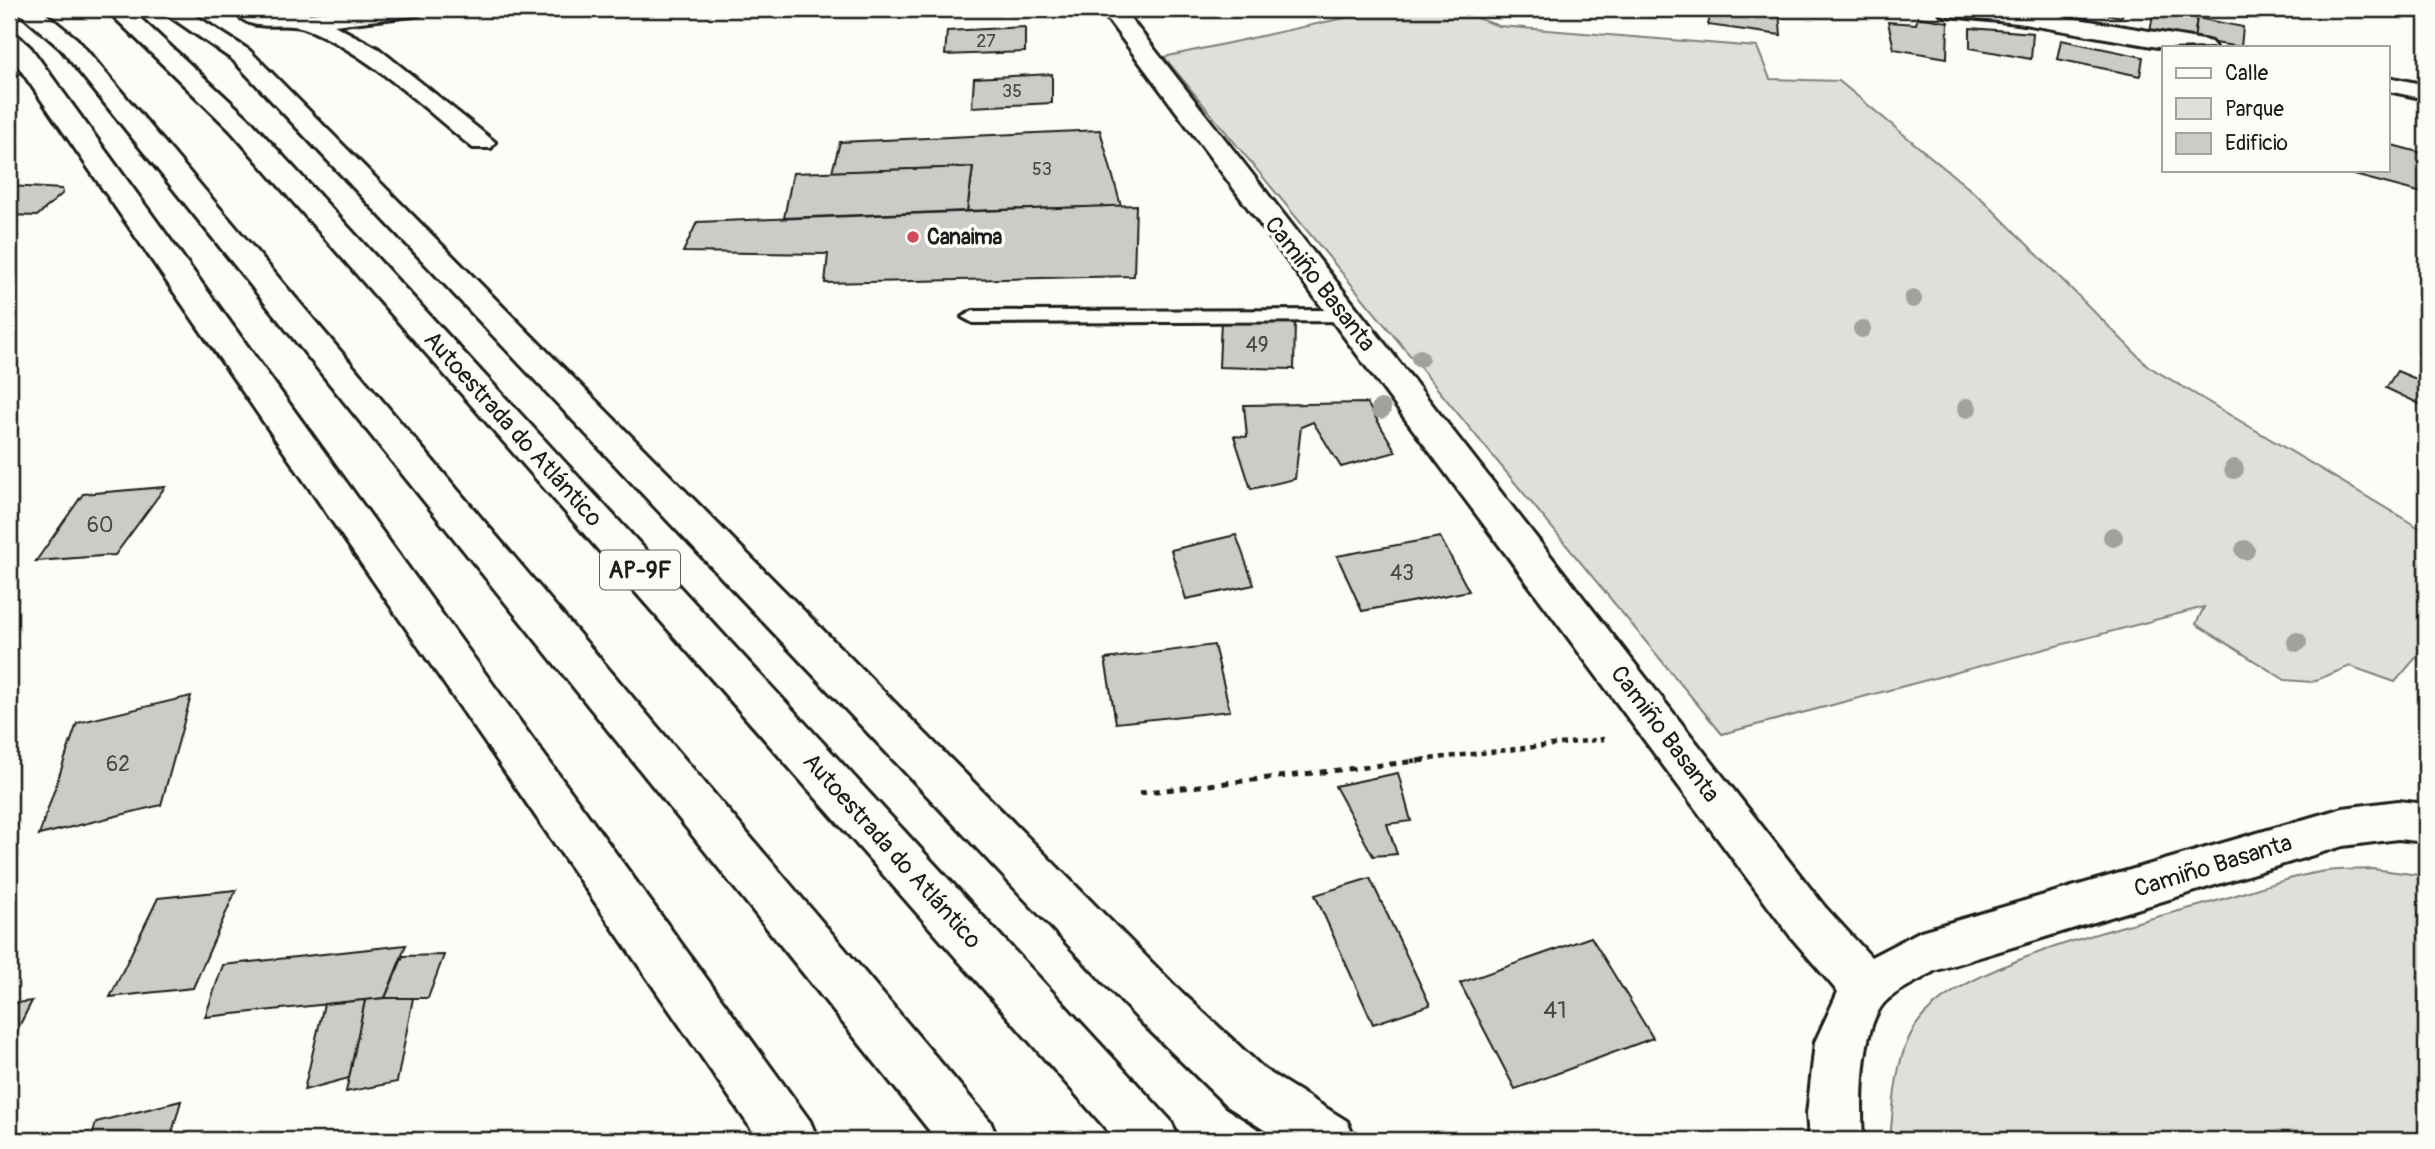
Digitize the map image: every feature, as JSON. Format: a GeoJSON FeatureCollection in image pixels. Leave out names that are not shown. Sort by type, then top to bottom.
{"type":"FeatureCollection","features":[{"type":"Feature","properties":{"kind":"main road"},"geometry":{"type":"LineString","coordinates":[[26,9],[69,44],[971,1140]]}},
{"type":"Feature","properties":{"kind":"main road","name":"Autoestrada do Atlántico"},"geometry":{"type":"LineString","coordinates":[[117,9],[239,124],[1152,1140]]}},
{"type":"Feature","properties":{"kind":"main road"},"geometry":{"type":"LineString","coordinates":[[170,9],[241,55],[1158,1004],[1246,1088],[1328,1140]]}},
{"type":"Feature","properties":{"kind":"main road"},"geometry":{"type":"LineString","coordinates":[[244,9],[258,19],[309,21],[413,9]]}},
{"type":"Feature","properties":{"kind":"main road","name":"Camiño Basanta"},"geometry":{"type":"LineString","coordinates":[[1111,9],[1808,922],[1866,987],[1921,953],[2343,827],[2398,820],[2426,822]]}},
{"type":"Feature","properties":{"kind":"main road"},"geometry":{"type":"LineString","coordinates":[[1950,9],[2018,16],[2197,46]]}},
{"type":"Feature","properties":{"kind":"main road"},"geometry":{"type":"LineString","coordinates":[[309,21],[371,54],[482,142]]}},
{"type":"Feature","properties":{"kind":"main road"},"geometry":{"type":"LineString","coordinates":[[9,40],[23,53],[791,1140]]}},
{"type":"Feature","properties":{"kind":"main road"},"geometry":{"type":"LineString","coordinates":[[2390,84],[2426,92]]}},
{"type":"Feature","properties":{"kind":"main road"},"geometry":{"type":"LineString","coordinates":[[1830,1132],[1841,1042],[1866,987]]}},
{"type":"Feature","properties":{"kind":"lane"},"geometry":{"type":"LineString","coordinates":[[973,317],[1346,316]]}},
{"type":"Feature","properties":{"kind":"path"},"geometry":{"type":"LineString","coordinates":[[1139,793],[1663,732]]}},
{"type":"Feature","properties":{"kind":"green space"},"geometry":{"type":"Polygon","coordinates":[[[1386,9],[1452,9],[1499,26],[1757,47],[1770,79],[1839,81],[1984,201],[2148,366],[2426,532],[2426,646],[2395,682],[2350,666],[2312,682],[2285,680],[2196,624],[2204,607],[1722,734],[1164,57],[1386,9]]]}},
{"type":"Feature","properties":{"kind":"green space"},"geometry":{"type":"Polygon","coordinates":[[[2373,869],[2426,876],[2426,1140],[1890,1140],[1898,1074],[1914,1028],[1924,1015],[1948,995],[1980,977],[2060,945],[2280,881],[2326,871],[2373,869]]]}},
{"type":"Feature","properties":{"kind":"building"},"geometry":{"type":"Polygon","coordinates":[[[1712,9],[1779,11],[1781,35],[1708,25],[1712,9]]]}},
{"type":"Feature","properties":{"kind":"building"},"geometry":{"type":"Polygon","coordinates":[[[2084,9],[2125,9],[2121,17],[2084,9]]]}},
{"type":"Feature","properties":{"kind":"building"},"geometry":{"type":"Polygon","coordinates":[[[2154,10],[2197,18],[2194,40],[2150,31],[2154,10]]]}},
{"type":"Feature","properties":{"kind":"building"},"geometry":{"type":"Polygon","coordinates":[[[1918,17],[1948,22],[1947,58],[1894,49],[1888,22],[1916,24],[1918,17]]]}},
{"type":"Feature","properties":{"kind":"building"},"geometry":{"type":"Polygon","coordinates":[[[2197,18],[2243,27],[2241,46],[2194,40],[2197,18]]]}},
{"type":"Feature","properties":{"kind":"building"},"geometry":{"type":"Polygon","coordinates":[[[1025,27],[1025,52],[945,55],[947,31],[1025,27]]]}},
{"type":"Feature","properties":{"kind":"building"},"geometry":{"type":"Polygon","coordinates":[[[1970,28],[2033,33],[2031,59],[1970,48],[1970,28]]]}},
{"type":"Feature","properties":{"kind":"building"},"geometry":{"type":"Polygon","coordinates":[[[2061,40],[2143,57],[2140,76],[2057,59],[2061,40]]]}},
{"type":"Feature","properties":{"kind":"building"},"geometry":{"type":"Polygon","coordinates":[[[1052,74],[1052,103],[972,107],[974,78],[1052,74]]]}},
{"type":"Feature","properties":{"kind":"building"},"geometry":{"type":"Polygon","coordinates":[[[1100,130],[1121,206],[967,211],[973,167],[832,172],[840,142],[1100,130]]]}},
{"type":"Feature","properties":{"kind":"building"},"geometry":{"type":"Polygon","coordinates":[[[2390,145],[2426,154],[2426,194],[2343,172],[2390,172],[2390,145]]]}},
{"type":"Feature","properties":{"kind":"building"},"geometry":{"type":"Polygon","coordinates":[[[973,167],[967,211],[784,218],[793,173],[973,167]]]}},
{"type":"Feature","properties":{"kind":"building"},"geometry":{"type":"Polygon","coordinates":[[[9,186],[62,189],[63,193],[37,216],[9,215],[9,186]]]}},
{"type":"Feature","properties":{"kind":"building","name":"Canaima"},"geometry":{"type":"Polygon","coordinates":[[[1136,205],[1134,276],[825,283],[828,254],[683,252],[697,222],[1136,205]]]}},
{"type":"Feature","properties":{"kind":"building"},"geometry":{"type":"Polygon","coordinates":[[[1221,320],[1295,323],[1294,369],[1219,367],[1221,320]]]}},
{"type":"Feature","properties":{"kind":"building"},"geometry":{"type":"Polygon","coordinates":[[[2397,371],[2426,383],[2426,407],[2386,388],[2397,371]]]}},
{"type":"Feature","properties":{"kind":"building"},"geometry":{"type":"Polygon","coordinates":[[[1367,403],[1396,452],[1341,467],[1313,422],[1301,427],[1295,479],[1251,489],[1234,436],[1247,437],[1244,405],[1367,403]]]}},
{"type":"Feature","properties":{"kind":"building"},"geometry":{"type":"Polygon","coordinates":[[[165,487],[115,555],[36,561],[83,494],[165,487]]]}},
{"type":"Feature","properties":{"kind":"building"},"geometry":{"type":"Polygon","coordinates":[[[1236,535],[1254,585],[1186,599],[1171,550],[1236,535]]]}},
{"type":"Feature","properties":{"kind":"building"},"geometry":{"type":"Polygon","coordinates":[[[1440,537],[1469,591],[1362,611],[1337,556],[1440,537]]]}},
{"type":"Feature","properties":{"kind":"building"},"geometry":{"type":"Polygon","coordinates":[[[1214,645],[1230,711],[1116,723],[1105,659],[1214,645]]]}},
{"type":"Feature","properties":{"kind":"building"},"geometry":{"type":"Polygon","coordinates":[[[191,696],[161,805],[39,835],[77,723],[191,696]]]}},
{"type":"Feature","properties":{"kind":"building"},"geometry":{"type":"Polygon","coordinates":[[[1398,773],[1411,821],[1387,824],[1397,854],[1373,856],[1335,786],[1398,773]]]}},
{"type":"Feature","properties":{"kind":"building"},"geometry":{"type":"Polygon","coordinates":[[[1370,878],[1430,1005],[1373,1024],[1315,895],[1370,878]]]}},
{"type":"Feature","properties":{"kind":"building"},"geometry":{"type":"Polygon","coordinates":[[[236,890],[193,988],[110,997],[158,898],[236,890]]]}},
{"type":"Feature","properties":{"kind":"building"},"geometry":{"type":"Polygon","coordinates":[[[1591,937],[1653,1038],[1515,1089],[1460,983],[1591,937]]]}},
{"type":"Feature","properties":{"kind":"building"},"geometry":{"type":"Polygon","coordinates":[[[406,945],[385,998],[205,1017],[223,965],[406,945]]]}},
{"type":"Feature","properties":{"kind":"building"},"geometry":{"type":"Polygon","coordinates":[[[444,955],[428,998],[385,998],[403,956],[444,955]]]}},
{"type":"Feature","properties":{"kind":"building"},"geometry":{"type":"Polygon","coordinates":[[[413,998],[397,1082],[346,1092],[365,1000],[413,998]]]}},
{"type":"Feature","properties":{"kind":"building"},"geometry":{"type":"Polygon","coordinates":[[[365,1000],[349,1078],[304,1090],[324,1004],[365,1000]]]}},
{"type":"Feature","properties":{"kind":"building"},"geometry":{"type":"Polygon","coordinates":[[[32,1001],[9,1046],[9,1004],[32,1001]]]}},
{"type":"Feature","properties":{"kind":"building"},"geometry":{"type":"Polygon","coordinates":[[[181,1101],[170,1140],[91,1140],[96,1122],[181,1101]]]}},
{"type":"Feature","properties":{"kind":"place","name":"Canaima"},"geometry":{"type":"Point","coordinates":[913,237]}}]}
